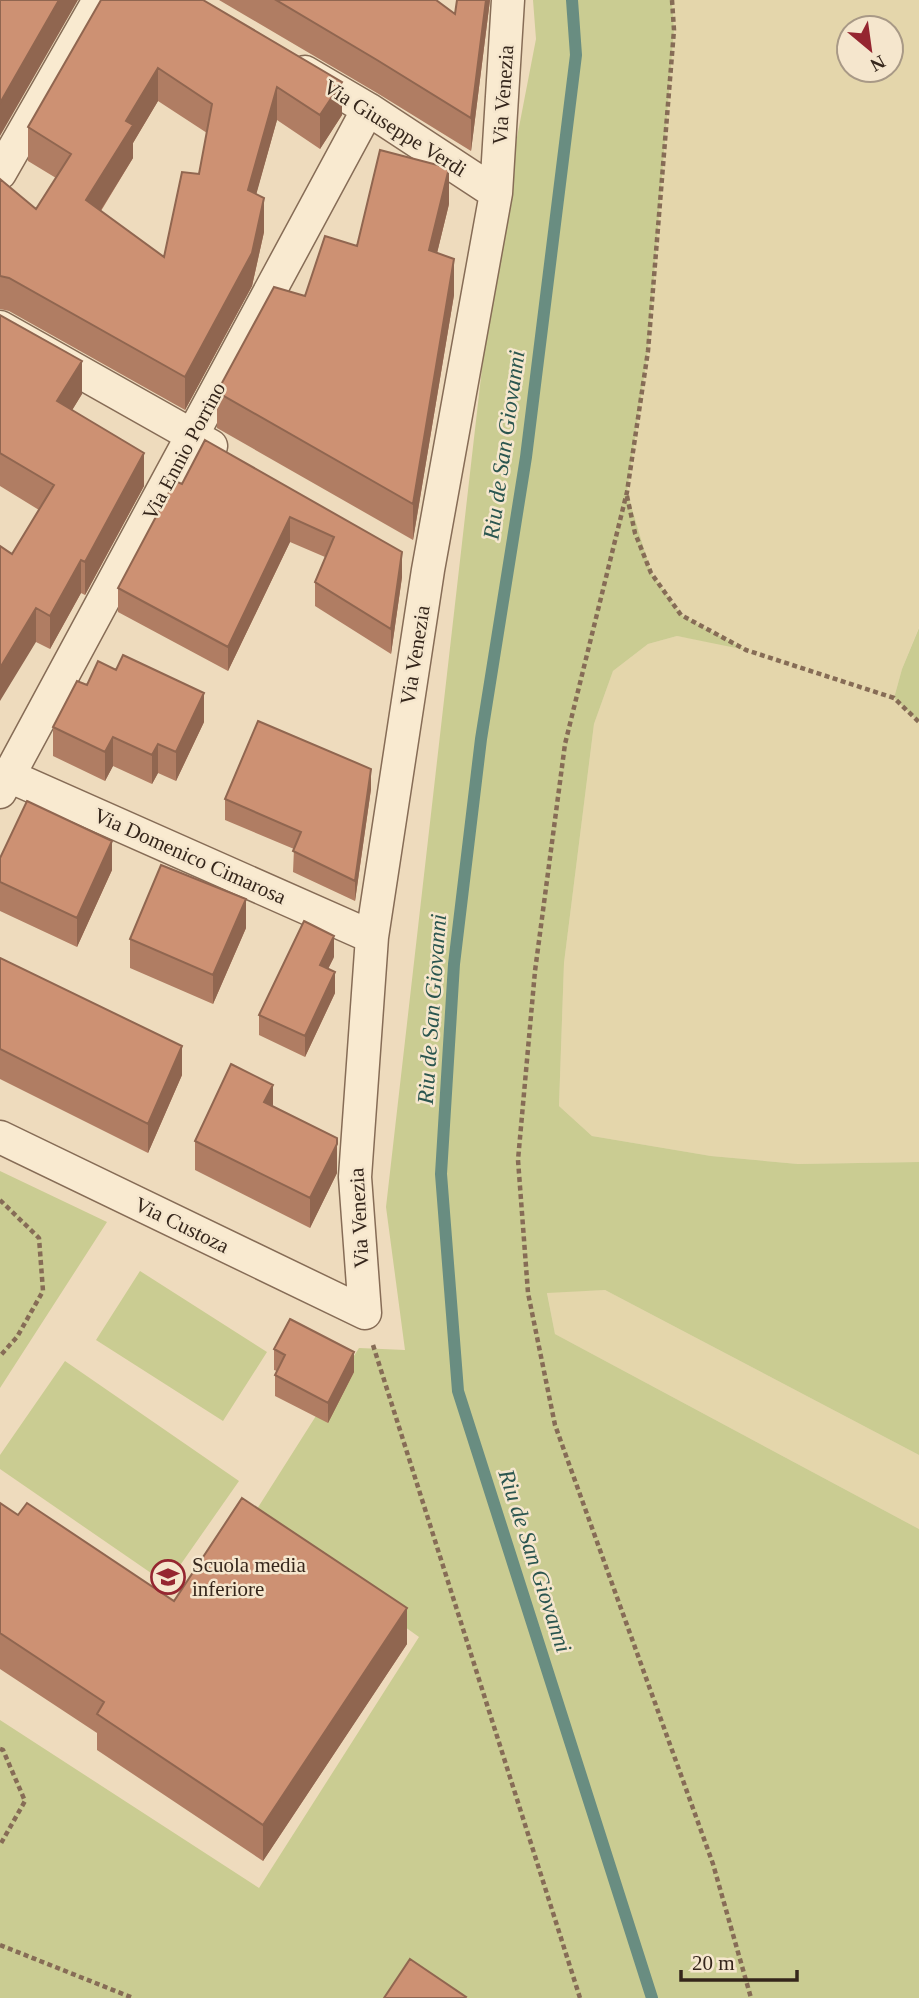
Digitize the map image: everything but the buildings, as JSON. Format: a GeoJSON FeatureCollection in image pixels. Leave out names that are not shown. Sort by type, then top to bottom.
{"type":"FeatureCollection","features":[{"type":"Feature","properties":{"kind":"street"},"geometry":{"type":"LineString","coordinates":[[0,173],[99,0]]}},
{"type":"Feature","properties":{"kind":"street","name":"Via Venezia"},"geometry":{"type":"LineString","coordinates":[[365,1313],[355,1177],[372,937],[416,564],[496,193],[508,0]]}},
{"type":"Feature","properties":{"kind":"street","name":"Via Giuseppe Verdi"},"geometry":{"type":"LineString","coordinates":[[276,55],[368,109],[496,193]]}},
{"type":"Feature","properties":{"kind":"street","name":"Via Ennio Porrino"},"geometry":{"type":"LineString","coordinates":[[4,784],[368,109]]}},
{"type":"Feature","properties":{"kind":"street"},"geometry":{"type":"LineString","coordinates":[[0,327],[239,462]]}},
{"type":"Feature","properties":{"kind":"street","name":"Via Domenico Cimarosa"},"geometry":{"type":"LineString","coordinates":[[4,784],[372,937]]}},
{"type":"Feature","properties":{"kind":"street","name":"Via Custoza"},"geometry":{"type":"LineString","coordinates":[[0,1138],[365,1313]]}},
{"type":"Feature","properties":{"kind":"path"},"geometry":{"type":"LineString","coordinates":[[672,0],[674,30],[648,351],[627,492],[565,744],[535,971],[518,1160],[528,1293],[555,1425],[713,1864],[751,1998]]}},
{"type":"Feature","properties":{"kind":"path"},"geometry":{"type":"LineString","coordinates":[[627,492],[635,533],[651,573],[681,615],[746,650],[894,698],[919,722]]}},
{"type":"Feature","properties":{"kind":"path"},"geometry":{"type":"LineString","coordinates":[[0,1200],[39,1238],[43,1291],[17,1337],[0,1356]]}},
{"type":"Feature","properties":{"kind":"path"},"geometry":{"type":"LineString","coordinates":[[365,1313],[580,1998]]}},
{"type":"Feature","properties":{"kind":"path"},"geometry":{"type":"LineString","coordinates":[[0,1749],[3,1750],[25,1801],[0,1846]]}},
{"type":"Feature","properties":{"kind":"path"},"geometry":{"type":"LineString","coordinates":[[0,1945],[133,1998]]}},
{"type":"Feature","properties":{"kind":"shaded area"},"geometry":{"type":"Polygon","coordinates":[[[672,0],[919,0],[919,627],[894,698],[919,722],[919,1162],[798,1164],[711,1156],[592,1136],[559,1106],[564,963],[594,724],[613,671],[648,644],[677,636],[743,648],[681,615],[651,573],[635,533],[627,492],[648,351],[674,30],[672,0]]]}},
{"type":"Feature","properties":{"kind":"shaded area"},"geometry":{"type":"Polygon","coordinates":[[[605,1290],[919,1455],[919,1529],[555,1334],[547,1292],[605,1290]]]}},
{"type":"Feature","properties":{"kind":"green space"},"geometry":{"type":"Polygon","coordinates":[[[533,0],[672,0],[674,30],[648,351],[627,492],[651,573],[681,615],[746,650],[677,636],[648,644],[613,671],[594,724],[564,963],[559,1106],[592,1136],[711,1156],[798,1164],[919,1162],[919,1455],[605,1290],[547,1293],[555,1334],[919,1529],[919,1998],[0,1998],[0,1720],[259,1888],[419,1637],[252,1517],[359,1348],[405,1350],[386,1207],[496,246],[536,39],[533,0]]]}},
{"type":"Feature","properties":{"kind":"green space"},"geometry":{"type":"Polygon","coordinates":[[[919,628],[919,722],[894,698],[902,669],[919,628]]]}},
{"type":"Feature","properties":{"kind":"green space"},"geometry":{"type":"Polygon","coordinates":[[[0,1171],[107,1222],[0,1388],[0,1171]]]}},
{"type":"Feature","properties":{"kind":"green space"},"geometry":{"type":"Polygon","coordinates":[[[140,1271],[267,1352],[223,1421],[96,1340],[140,1271]]]}},
{"type":"Feature","properties":{"kind":"green space"},"geometry":{"type":"Polygon","coordinates":[[[65,1361],[239,1481],[167,1584],[0,1469],[0,1455],[65,1361]]]}},
{"type":"Feature","properties":{"kind":"waterway","name":"Riu de San Giovanni"},"geometry":{"type":"LineString","coordinates":[[572,0],[576,55],[526,457],[481,739],[454,964],[441,1174],[458,1391],[652,1998]]}},
{"type":"Feature","properties":{"kind":"place","name":"Scuola media inferiore"},"geometry":{"type":"Point","coordinates":[168,1577]}}]}
